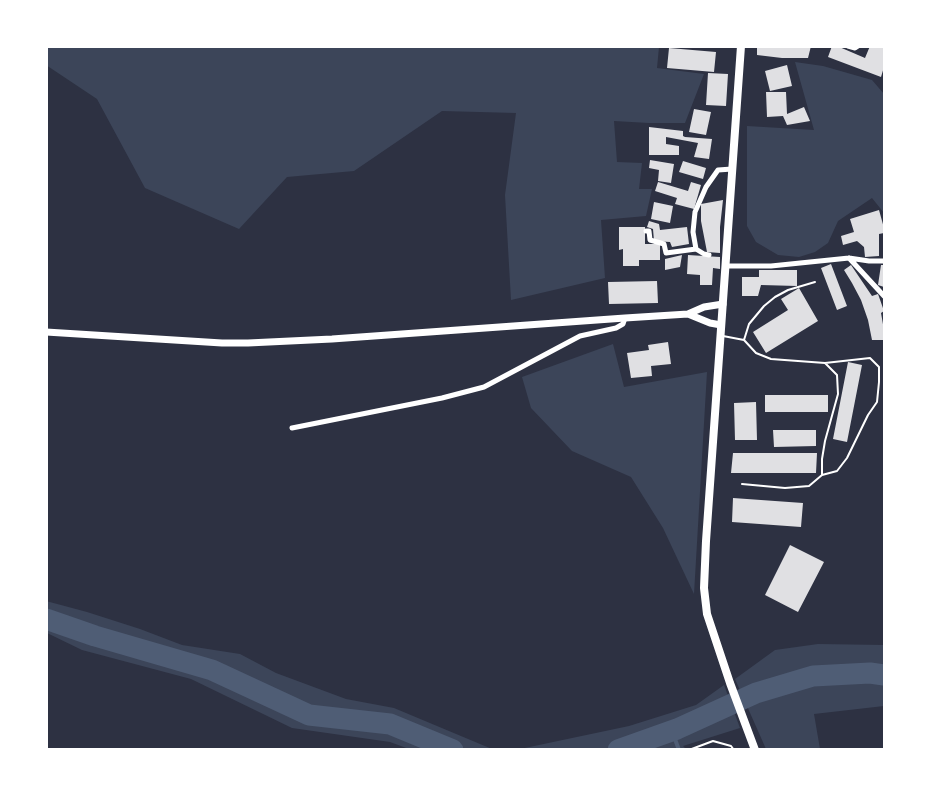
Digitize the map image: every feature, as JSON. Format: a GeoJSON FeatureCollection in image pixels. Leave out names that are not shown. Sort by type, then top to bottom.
{"type":"FeatureCollection","features":[{"type":"Feature","properties":{"kind":"main road"},"geometry":{"type":"LineString","coordinates":[[741,46],[704,588],[707,614],[755,750]]}},
{"type":"Feature","properties":{"kind":"street"},"geometry":{"type":"LineString","coordinates":[[848,46],[855,48],[858,46]]}},
{"type":"Feature","properties":{"kind":"street"},"geometry":{"type":"LineString","coordinates":[[696,249],[693,232],[696,212],[706,187],[718,170],[732,169]]}},
{"type":"Feature","properties":{"kind":"street"},"geometry":{"type":"LineString","coordinates":[[646,231],[649,231],[650,240],[664,244],[666,253],[696,249],[709,255]]}},
{"type":"Feature","properties":{"kind":"street"},"geometry":{"type":"LineString","coordinates":[[849,258],[885,296]]}},
{"type":"Feature","properties":{"kind":"street"},"geometry":{"type":"LineString","coordinates":[[725,266],[771,266],[849,258],[885,261]]}},
{"type":"Feature","properties":{"kind":"street"},"geometry":{"type":"LineString","coordinates":[[688,315],[704,307],[723,304]]}},
{"type":"Feature","properties":{"kind":"street"},"geometry":{"type":"LineString","coordinates":[[46,332],[248,343],[355,338],[688,315],[721,325]]}},
{"type":"Feature","properties":{"kind":"street"},"geometry":{"type":"LineString","coordinates":[[292,428],[442,398],[484,387],[580,336],[623,324],[625,318]]}},
{"type":"Feature","properties":{"kind":"lane"},"geometry":{"type":"LineString","coordinates":[[744,340],[749,324],[775,297],[788,290],[815,282]]}},
{"type":"Feature","properties":{"kind":"lane"},"geometry":{"type":"LineString","coordinates":[[721,335],[744,340],[756,352],[771,359],[825,363],[870,358],[879,367],[877,402],[864,422],[847,458],[837,471],[822,475],[809,486],[785,488],[742,484]]}},
{"type":"Feature","properties":{"kind":"lane"},"geometry":{"type":"LineString","coordinates":[[822,475],[825,441],[838,394],[837,375],[825,363]]}},
{"type":"Feature","properties":{"kind":"path"},"geometry":{"type":"LineString","coordinates":[[690,749],[713,741],[731,746],[734,750]]}},
{"type":"Feature","properties":{"kind":"shaded area"},"geometry":{"type":"Polygon","coordinates":[[[47,46],[659,47],[657,68],[704,74],[685,123],[614,121],[617,162],[642,163],[639,189],[652,189],[646,216],[601,220],[605,278],[511,300],[505,195],[516,113],[442,111],[354,171],[287,177],[239,229],[145,188],[97,99],[46,65],[47,46]]]}},
{"type":"Feature","properties":{"kind":"shaded area"},"geometry":{"type":"Polygon","coordinates":[[[795,62],[823,66],[872,80],[884,94],[884,213],[872,198],[838,221],[828,243],[815,252],[799,257],[778,255],[756,242],[747,226],[747,126],[814,130],[795,62]]]}},
{"type":"Feature","properties":{"kind":"shaded area"},"geometry":{"type":"Polygon","coordinates":[[[613,344],[624,387],[707,372],[694,594],[663,528],[631,477],[572,451],[531,408],[522,377],[613,344]]]}},
{"type":"Feature","properties":{"kind":"shaded area"},"geometry":{"type":"Polygon","coordinates":[[[46,601],[140,629],[182,645],[240,654],[276,673],[346,699],[394,708],[492,749],[409,749],[390,742],[292,728],[191,679],[82,650],[47,633],[46,601]]]}},
{"type":"Feature","properties":{"kind":"shaded area"},"geometry":{"type":"Polygon","coordinates":[[[818,644],[884,645],[884,706],[814,714],[820,749],[766,749],[735,679],[775,650],[818,644]]]}},
{"type":"Feature","properties":{"kind":"shaded area"},"geometry":{"type":"Polygon","coordinates":[[[724,685],[740,728],[683,746],[686,749],[520,749],[629,726],[696,705],[724,685]]]}},
{"type":"Feature","properties":{"kind":"building"},"geometry":{"type":"Polygon","coordinates":[[[757,46],[811,46],[808,58],[782,58],[757,55],[757,46]]]}},
{"type":"Feature","properties":{"kind":"building"},"geometry":{"type":"Polygon","coordinates":[[[832,46],[865,58],[870,46],[884,47],[884,67],[881,77],[828,57],[832,46]]]}},
{"type":"Feature","properties":{"kind":"building"},"geometry":{"type":"Polygon","coordinates":[[[669,48],[716,52],[714,72],[667,68],[669,48]]]}},
{"type":"Feature","properties":{"kind":"building"},"geometry":{"type":"Polygon","coordinates":[[[787,65],[792,86],[770,91],[765,71],[787,65]]]}},
{"type":"Feature","properties":{"kind":"building"},"geometry":{"type":"Polygon","coordinates":[[[708,73],[728,74],[726,106],[706,105],[708,73]]]}},
{"type":"Feature","properties":{"kind":"building"},"geometry":{"type":"Polygon","coordinates":[[[766,92],[786,92],[787,114],[804,107],[810,121],[787,125],[783,116],[767,117],[766,92]]]}},
{"type":"Feature","properties":{"kind":"building"},"geometry":{"type":"Polygon","coordinates":[[[694,109],[711,112],[706,135],[689,132],[694,109]]]}},
{"type":"Feature","properties":{"kind":"building"},"geometry":{"type":"Polygon","coordinates":[[[649,127],[683,131],[685,137],[712,139],[709,159],[694,157],[698,143],[666,137],[666,144],[679,146],[679,155],[649,155],[649,127]]]}},
{"type":"Feature","properties":{"kind":"building"},"geometry":{"type":"Polygon","coordinates":[[[650,160],[674,164],[671,183],[658,181],[659,170],[649,168],[650,160]]]}},
{"type":"Feature","properties":{"kind":"building"},"geometry":{"type":"Polygon","coordinates":[[[683,161],[706,168],[703,179],[679,172],[683,161]]]}},
{"type":"Feature","properties":{"kind":"building"},"geometry":{"type":"Polygon","coordinates":[[[658,182],[688,191],[691,182],[701,185],[694,209],[675,204],[677,198],[655,191],[658,182]]]}},
{"type":"Feature","properties":{"kind":"building"},"geometry":{"type":"Polygon","coordinates":[[[723,200],[720,253],[707,252],[701,221],[701,204],[723,200]]]}},
{"type":"Feature","properties":{"kind":"building"},"geometry":{"type":"Polygon","coordinates":[[[654,202],[673,206],[670,223],[651,219],[654,202]]]}},
{"type":"Feature","properties":{"kind":"building"},"geometry":{"type":"Polygon","coordinates":[[[879,210],[884,233],[879,234],[879,256],[865,257],[864,247],[857,241],[843,245],[841,236],[854,232],[850,219],[879,210]]]}},
{"type":"Feature","properties":{"kind":"building"},"geometry":{"type":"Polygon","coordinates":[[[649,221],[659,224],[660,230],[687,227],[689,244],[672,247],[670,242],[654,241],[653,229],[647,227],[649,221]]]}},
{"type":"Feature","properties":{"kind":"building"},"geometry":{"type":"Polygon","coordinates":[[[619,227],[645,227],[645,244],[660,244],[660,260],[639,260],[639,266],[623,266],[623,249],[619,250],[619,227]]]}},
{"type":"Feature","properties":{"kind":"building"},"geometry":{"type":"Polygon","coordinates":[[[682,255],[680,267],[665,270],[665,259],[682,255]]]}},
{"type":"Feature","properties":{"kind":"building"},"geometry":{"type":"Polygon","coordinates":[[[688,255],[720,257],[720,269],[713,268],[712,285],[700,285],[700,275],[687,274],[688,255]]]}},
{"type":"Feature","properties":{"kind":"building"},"geometry":{"type":"Polygon","coordinates":[[[831,264],[847,306],[837,310],[821,268],[831,264]]]}},
{"type":"Feature","properties":{"kind":"building"},"geometry":{"type":"Polygon","coordinates":[[[851,265],[872,296],[878,294],[884,311],[881,313],[884,340],[872,340],[861,300],[844,270],[851,265]]]}},
{"type":"Feature","properties":{"kind":"building"},"geometry":{"type":"Polygon","coordinates":[[[881,265],[884,265],[884,287],[878,285],[881,265]]]}},
{"type":"Feature","properties":{"kind":"building"},"geometry":{"type":"Polygon","coordinates":[[[759,270],[797,270],[797,286],[761,285],[758,296],[742,296],[742,277],[759,277],[759,270]]]}},
{"type":"Feature","properties":{"kind":"building"},"geometry":{"type":"Polygon","coordinates":[[[657,281],[658,303],[609,304],[608,282],[657,281]]]}},
{"type":"Feature","properties":{"kind":"building"},"geometry":{"type":"Polygon","coordinates":[[[799,288],[818,321],[766,353],[753,332],[788,310],[781,299],[799,288]]]}},
{"type":"Feature","properties":{"kind":"building"},"geometry":{"type":"Polygon","coordinates":[[[668,342],[671,364],[651,366],[652,376],[631,378],[627,353],[649,350],[648,345],[668,342]]]}},
{"type":"Feature","properties":{"kind":"building"},"geometry":{"type":"Polygon","coordinates":[[[848,362],[862,365],[847,442],[833,439],[848,362]]]}},
{"type":"Feature","properties":{"kind":"building"},"geometry":{"type":"Polygon","coordinates":[[[765,395],[828,395],[828,412],[765,412],[765,395]]]}},
{"type":"Feature","properties":{"kind":"building"},"geometry":{"type":"Polygon","coordinates":[[[756,402],[757,440],[735,440],[734,403],[756,402]]]}},
{"type":"Feature","properties":{"kind":"building"},"geometry":{"type":"Polygon","coordinates":[[[773,430],[816,430],[816,446],[774,447],[773,430]]]}},
{"type":"Feature","properties":{"kind":"building"},"geometry":{"type":"Polygon","coordinates":[[[733,453],[817,453],[816,473],[731,473],[733,453]]]}},
{"type":"Feature","properties":{"kind":"building"},"geometry":{"type":"Polygon","coordinates":[[[733,498],[803,503],[801,527],[732,522],[733,498]]]}},
{"type":"Feature","properties":{"kind":"building"},"geometry":{"type":"Polygon","coordinates":[[[790,545],[824,562],[798,612],[765,595],[790,545]]]}},
{"type":"Feature","properties":{"kind":"waterway"},"geometry":{"type":"LineString","coordinates":[[46,619],[95,636],[212,670],[309,715],[390,724],[453,750]]}},
{"type":"Feature","properties":{"kind":"waterway"},"geometry":{"type":"LineString","coordinates":[[618,750],[677,729],[756,693],[813,676],[870,673],[884,675]]}},
{"type":"Feature","properties":{"kind":"waterway"},"geometry":{"type":"LineString","coordinates":[[672,731],[679,750]]}}]}
